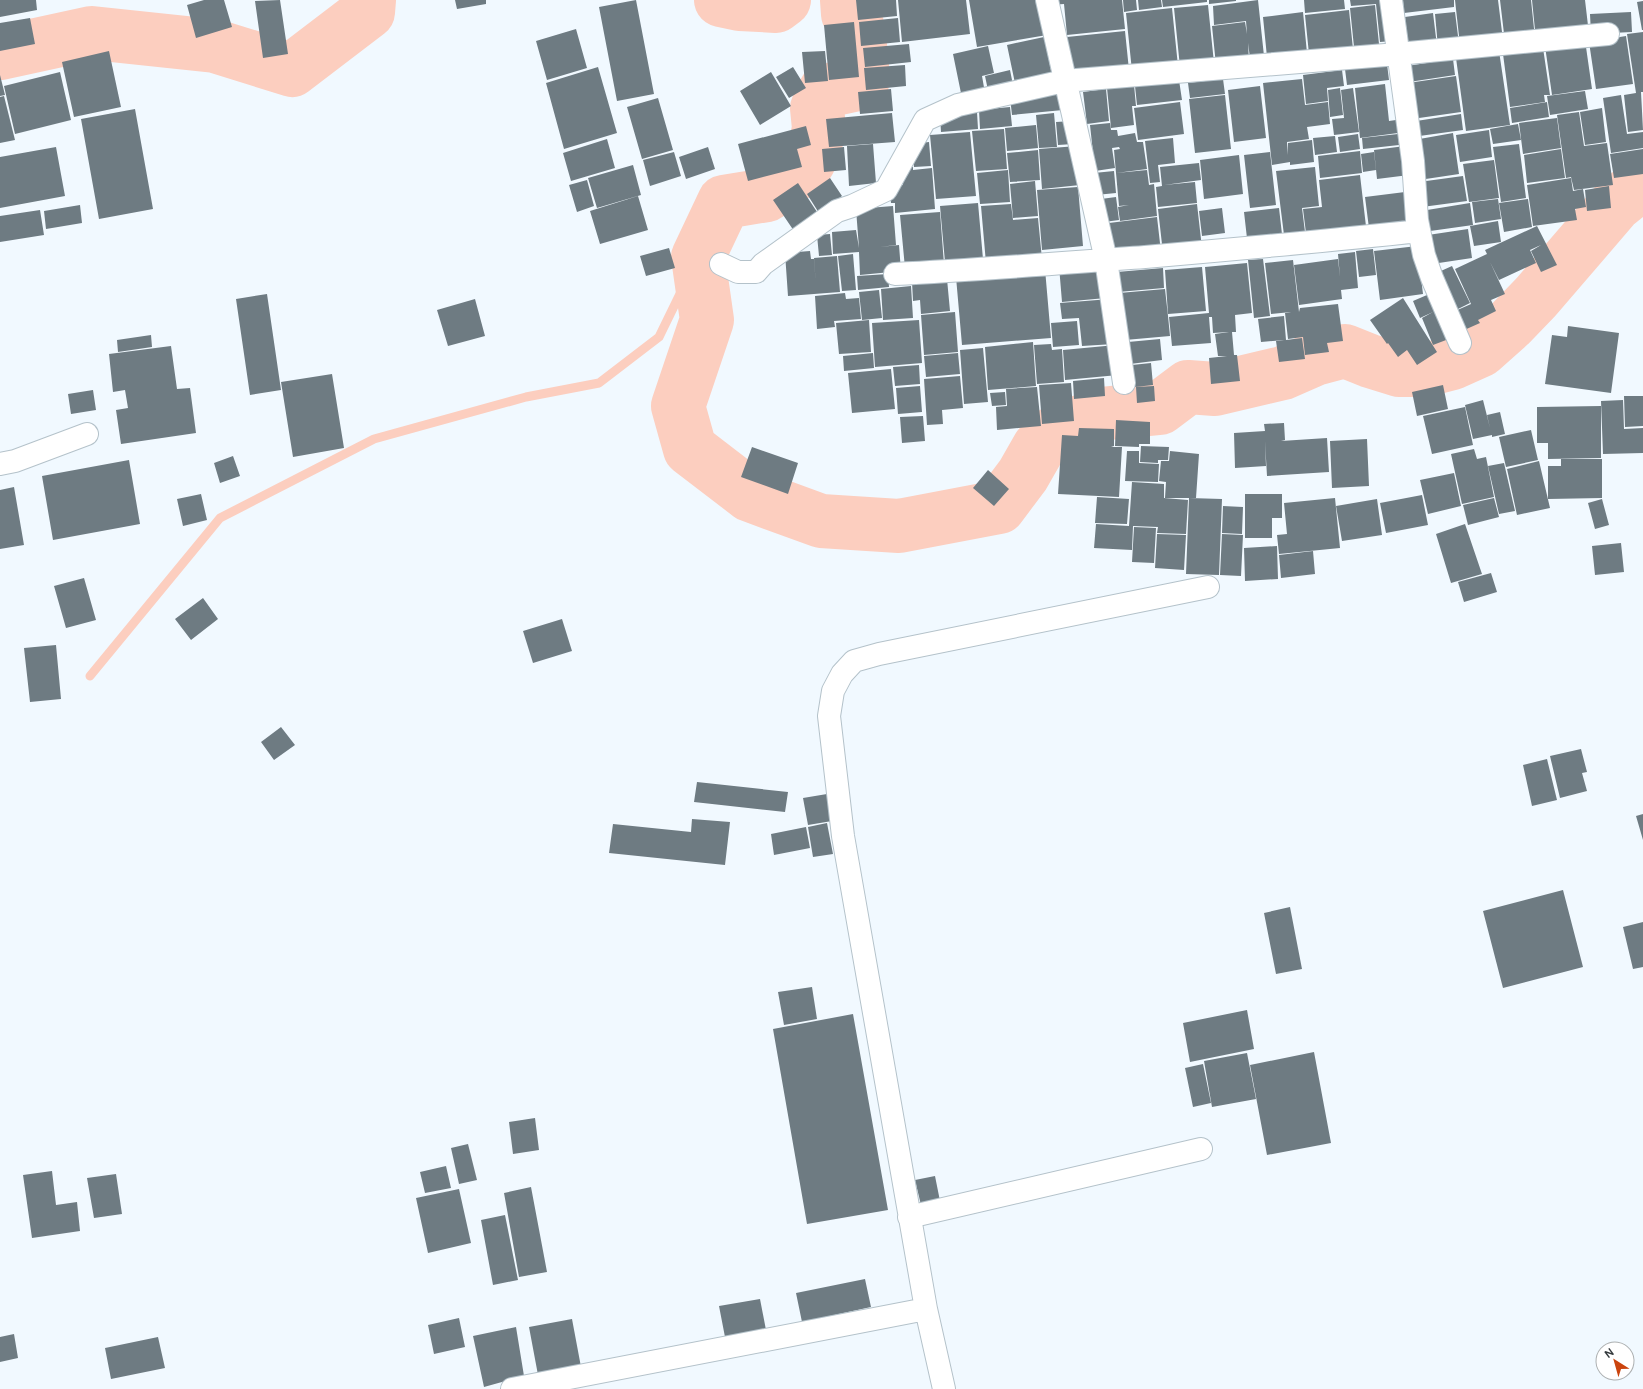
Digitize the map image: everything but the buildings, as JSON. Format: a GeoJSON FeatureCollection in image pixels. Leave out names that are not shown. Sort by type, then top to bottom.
{"type":"FeatureCollection","features":[{"type":"Feature","properties":{"kind":"street"},"geometry":{"type":"LineString","coordinates":[[1047,0],[1064,81],[1106,260],[1124,383]]}},
{"type":"Feature","properties":{"kind":"street"},"geometry":{"type":"LineString","coordinates":[[1391,0],[1413,161],[1419,231],[1424,255],[1432,278],[1460,343]]}},
{"type":"Feature","properties":{"kind":"street"},"geometry":{"type":"LineString","coordinates":[[721,264],[738,272],[756,272],[769,260],[837,211],[852,206],[886,190],[925,120],[958,105],[1064,81],[1398,54],[1608,34]]}},
{"type":"Feature","properties":{"kind":"street"},"geometry":{"type":"LineString","coordinates":[[895,274],[961,271],[1106,260],[1323,242],[1419,231]]}},
{"type":"Feature","properties":{"kind":"street"},"geometry":{"type":"LineString","coordinates":[[0,464],[15,461],[88,434]]}},
{"type":"Feature","properties":{"kind":"street"},"geometry":{"type":"LineString","coordinates":[[944,1389],[926,1309],[909,1217],[843,836],[829,716],[833,691],[842,674],[854,661],[879,654],[1208,587]]}},
{"type":"Feature","properties":{"kind":"street"},"geometry":{"type":"LineString","coordinates":[[909,1217],[1201,1149]]}},
{"type":"Feature","properties":{"kind":"street"},"geometry":{"type":"LineString","coordinates":[[512,1389],[926,1309]]}},
{"type":"Feature","properties":{"kind":"waterway"},"geometry":{"type":"LineString","coordinates":[[0,53],[92,33],[215,46],[292,70],[368,12],[369,0]]}},
{"type":"Feature","properties":{"kind":"waterway"},"geometry":{"type":"LineString","coordinates":[[721,0],[740,4],[776,6],[784,0]]}},
{"type":"Feature","properties":{"kind":"waterway"},"geometry":{"type":"LineString","coordinates":[[847,0],[848,14],[857,25],[862,60],[862,83],[825,91],[817,108],[819,128],[817,138],[809,161],[804,169],[789,178],[767,195],[724,202],[698,257],[707,320],[678,406],[690,449],[750,495],[821,521],[899,526],[999,507],[1023,475],[1039,447],[1054,433],[1100,414],[1160,408],[1188,387],[1215,389],[1283,373],[1315,359],[1345,351],[1399,370],[1425,370],[1452,363],[1481,350],[1510,324],[1536,297],[1615,205],[1643,182]]}},
{"type":"Feature","properties":{"kind":"waterway"},"geometry":{"type":"LineString","coordinates":[[90,676],[220,518],[374,439],[526,397],[599,383],[659,337],[698,257]]}}]}
